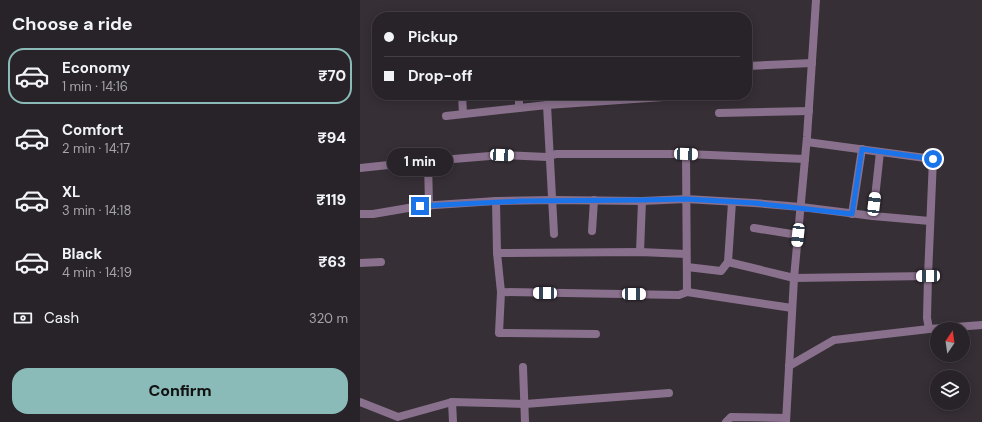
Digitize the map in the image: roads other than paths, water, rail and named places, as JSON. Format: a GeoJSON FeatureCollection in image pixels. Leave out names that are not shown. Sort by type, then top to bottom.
{"type":"FeatureCollection","features":[{"type":"Feature","properties":{"kind":"street"},"geometry":{"type":"LineString","coordinates":[[726,422],[731,416],[786,420],[794,278],[807,142],[816,0]]}},
{"type":"Feature","properties":{"kind":"street"},"geometry":{"type":"LineString","coordinates":[[752,66],[812,62]]}},
{"type":"Feature","properties":{"kind":"street"},"geometry":{"type":"LineString","coordinates":[[462,100],[463,114]]}},
{"type":"Feature","properties":{"kind":"street"},"geometry":{"type":"LineString","coordinates":[[519,100],[519,108]]}},
{"type":"Feature","properties":{"kind":"street"},"geometry":{"type":"LineString","coordinates":[[446,116],[548,105],[570,100]]}},
{"type":"Feature","properties":{"kind":"street"},"geometry":{"type":"LineString","coordinates":[[548,105],[554,234]]}},
{"type":"Feature","properties":{"kind":"street"},"geometry":{"type":"LineString","coordinates":[[719,113],[809,111]]}},
{"type":"Feature","properties":{"kind":"street"},"geometry":{"type":"LineString","coordinates":[[807,142],[933,159],[927,318],[929,329]]}},
{"type":"Feature","properties":{"kind":"street"},"geometry":{"type":"LineString","coordinates":[[852,214],[862,149]]}},
{"type":"Feature","properties":{"kind":"street"},"geometry":{"type":"LineString","coordinates":[[873,216],[880,152]]}},
{"type":"Feature","properties":{"kind":"street"},"geometry":{"type":"LineString","coordinates":[[360,168],[502,155],[547,157],[556,154],[686,154],[805,159]]}},
{"type":"Feature","properties":{"kind":"street"},"geometry":{"type":"LineString","coordinates":[[686,154],[687,292]]}},
{"type":"Feature","properties":{"kind":"street"},"geometry":{"type":"LineString","coordinates":[[428,161],[429,206]]}},
{"type":"Feature","properties":{"kind":"street"},"geometry":{"type":"LineString","coordinates":[[360,214],[374,214],[420,206],[496,201],[686,199],[801,208],[930,221]]}},
{"type":"Feature","properties":{"kind":"street"},"geometry":{"type":"LineString","coordinates":[[592,231],[594,200]]}},
{"type":"Feature","properties":{"kind":"street"},"geometry":{"type":"LineString","coordinates":[[640,252],[642,200]]}},
{"type":"Feature","properties":{"kind":"street"},"geometry":{"type":"LineString","coordinates":[[496,201],[497,253],[501,292],[499,333],[596,334]]}},
{"type":"Feature","properties":{"kind":"street"},"geometry":{"type":"LineString","coordinates":[[687,267],[721,271],[728,262],[732,202]]}},
{"type":"Feature","properties":{"kind":"street"},"geometry":{"type":"LineString","coordinates":[[754,228],[798,235]]}},
{"type":"Feature","properties":{"kind":"street"},"geometry":{"type":"LineString","coordinates":[[497,253],[640,252],[686,254]]}},
{"type":"Feature","properties":{"kind":"street"},"geometry":{"type":"LineString","coordinates":[[360,263],[380,262]]}},
{"type":"Feature","properties":{"kind":"street"},"geometry":{"type":"LineString","coordinates":[[728,262],[794,278],[928,276]]}},
{"type":"Feature","properties":{"kind":"street"},"geometry":{"type":"LineString","coordinates":[[501,292],[679,295],[687,292],[792,308]]}},
{"type":"Feature","properties":{"kind":"street"},"geometry":{"type":"LineString","coordinates":[[789,366],[834,340],[929,329],[982,325]]}},
{"type":"Feature","properties":{"kind":"street"},"geometry":{"type":"LineString","coordinates":[[523,367],[525,422]]}},
{"type":"Feature","properties":{"kind":"street"},"geometry":{"type":"LineString","coordinates":[[360,402],[400,419],[452,402],[525,404],[669,393]]}},
{"type":"Feature","properties":{"kind":"street"},"geometry":{"type":"LineString","coordinates":[[452,402],[453,422]]}}]}
